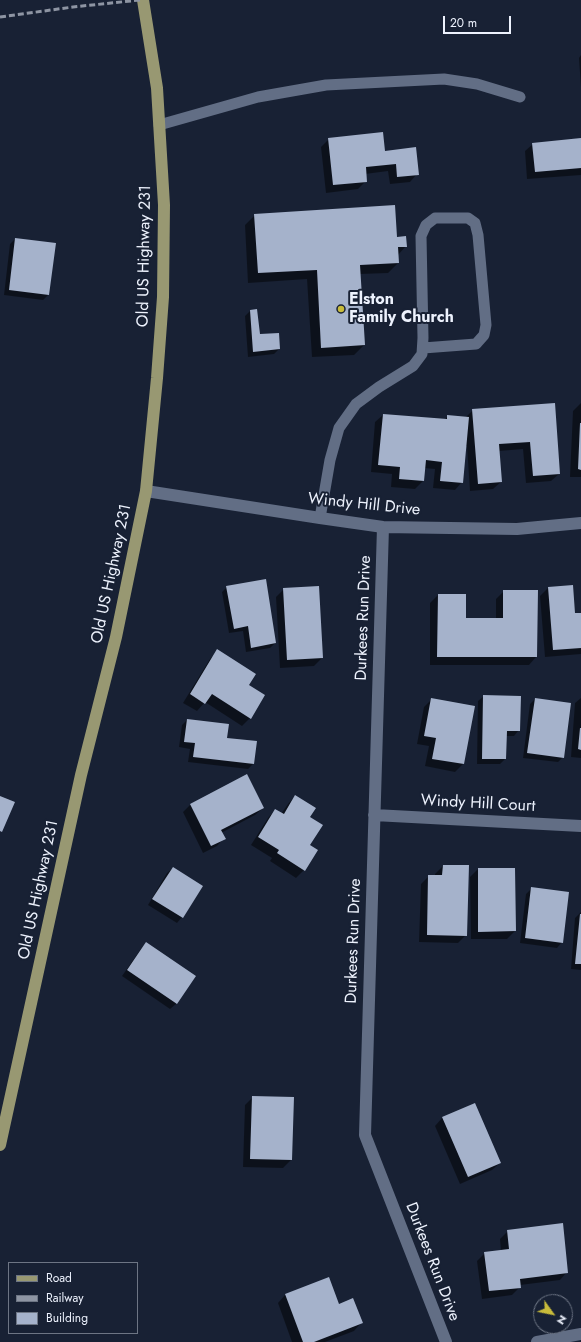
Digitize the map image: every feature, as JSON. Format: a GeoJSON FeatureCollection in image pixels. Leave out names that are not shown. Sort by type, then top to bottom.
{"type":"FeatureCollection","features":[{"type":"Feature","properties":{"kind":"main road","name":"Old US Highway 231"},"geometry":{"type":"LineString","coordinates":[[0,1144],[81,775],[116,637],[146,491],[158,378],[163,297],[164,205],[157,88],[143,0]]}},
{"type":"Feature","properties":{"kind":"street","name":"Windy Hill Drive"},"geometry":{"type":"LineString","coordinates":[[146,491],[383,527],[516,529],[581,523]]}},
{"type":"Feature","properties":{"kind":"street","name":"Durkees Run Drive"},"geometry":{"type":"LineString","coordinates":[[383,527],[365,1135],[446,1342]]}},
{"type":"Feature","properties":{"kind":"street","name":"Windy Hill Court"},"geometry":{"type":"LineString","coordinates":[[374,815],[581,826]]}},
{"type":"Feature","properties":{"kind":"street"},"geometry":{"type":"LineString","coordinates":[[537,1342],[581,1334]]}},
{"type":"Feature","properties":{"kind":"lane"},"geometry":{"type":"LineString","coordinates":[[159,125],[258,96],[326,85],[444,79],[477,84],[520,97]]}},
{"type":"Feature","properties":{"kind":"lane"},"geometry":{"type":"LineString","coordinates":[[320,518],[330,460],[339,428],[356,404],[413,366],[422,354],[421,236],[426,225],[435,218],[468,218],[475,223],[478,235],[486,325],[484,334],[476,344],[423,348]]}},
{"type":"Feature","properties":{"kind":"building"},"geometry":{"type":"Polygon","coordinates":[[[383,132],[385,151],[416,147],[419,175],[397,177],[396,164],[366,167],[367,182],[333,185],[328,138],[383,132]]]}},
{"type":"Feature","properties":{"kind":"building"},"geometry":{"type":"Polygon","coordinates":[[[581,138],[581,168],[535,172],[532,143],[581,138]]]}},
{"type":"Feature","properties":{"kind":"building","name":"Elston Family Church"},"geometry":{"type":"Polygon","coordinates":[[[395,205],[397,237],[406,236],[407,247],[398,247],[399,263],[360,265],[365,345],[321,348],[317,270],[258,273],[254,214],[395,205]]]}},
{"type":"Feature","properties":{"kind":"building"},"geometry":{"type":"Polygon","coordinates":[[[15,238],[56,243],[49,295],[9,290],[15,238]]]}},
{"type":"Feature","properties":{"kind":"building"},"geometry":{"type":"Polygon","coordinates":[[[257,309],[260,334],[279,333],[280,349],[253,352],[250,310],[257,309]]]}},
{"type":"Feature","properties":{"kind":"building"},"geometry":{"type":"Polygon","coordinates":[[[555,403],[560,474],[533,476],[530,442],[499,444],[502,482],[478,484],[472,409],[555,403]]]}},
{"type":"Feature","properties":{"kind":"building"},"geometry":{"type":"Polygon","coordinates":[[[383,414],[447,419],[447,415],[469,417],[463,483],[440,481],[442,462],[426,460],[424,481],[399,479],[400,467],[378,465],[383,414]]]}},
{"type":"Feature","properties":{"kind":"building"},"geometry":{"type":"Polygon","coordinates":[[[581,423],[581,470],[578,469],[581,423]]]}},
{"type":"Feature","properties":{"kind":"building"},"geometry":{"type":"Polygon","coordinates":[[[266,579],[276,643],[251,648],[248,626],[234,629],[226,586],[266,579]]]}},
{"type":"Feature","properties":{"kind":"building"},"geometry":{"type":"Polygon","coordinates":[[[573,585],[575,613],[581,613],[581,648],[553,650],[548,587],[573,585]]]}},
{"type":"Feature","properties":{"kind":"building"},"geometry":{"type":"Polygon","coordinates":[[[319,586],[323,658],[287,660],[283,588],[319,586]]]}},
{"type":"Feature","properties":{"kind":"building"},"geometry":{"type":"Polygon","coordinates":[[[503,590],[538,590],[537,657],[437,657],[438,594],[466,594],[466,618],[503,618],[503,590]]]}},
{"type":"Feature","properties":{"kind":"building"},"geometry":{"type":"Polygon","coordinates":[[[217,649],[256,674],[249,685],[265,695],[251,719],[212,694],[205,704],[190,694],[217,649]]]}},
{"type":"Feature","properties":{"kind":"building"},"geometry":{"type":"Polygon","coordinates":[[[483,695],[521,696],[520,731],[507,731],[506,759],[482,759],[483,695]]]}},
{"type":"Feature","properties":{"kind":"building"},"geometry":{"type":"Polygon","coordinates":[[[431,698],[475,706],[464,764],[432,759],[436,738],[424,736],[431,698]]]}},
{"type":"Feature","properties":{"kind":"building"},"geometry":{"type":"Polygon","coordinates":[[[535,698],[571,703],[564,758],[527,753],[535,698]]]}},
{"type":"Feature","properties":{"kind":"building"},"geometry":{"type":"Polygon","coordinates":[[[187,719],[229,724],[227,738],[257,741],[254,764],[193,757],[195,743],[184,742],[187,719]]]}},
{"type":"Feature","properties":{"kind":"building"},"geometry":{"type":"Polygon","coordinates":[[[581,728],[581,750],[578,749],[581,728]]]}},
{"type":"Feature","properties":{"kind":"building"},"geometry":{"type":"Polygon","coordinates":[[[247,774],[264,808],[221,830],[226,839],[211,846],[190,804],[247,774]]]}},
{"type":"Feature","properties":{"kind":"building"},"geometry":{"type":"Polygon","coordinates":[[[295,795],[316,808],[310,817],[323,825],[310,845],[318,850],[305,871],[277,853],[279,850],[258,837],[275,809],[284,814],[295,795]]]}},
{"type":"Feature","properties":{"kind":"building"},"geometry":{"type":"Polygon","coordinates":[[[0,796],[15,802],[2,832],[0,831],[0,796]]]}},
{"type":"Feature","properties":{"kind":"building"},"geometry":{"type":"Polygon","coordinates":[[[443,865],[469,865],[467,936],[427,935],[428,875],[442,875],[443,865]]]}},
{"type":"Feature","properties":{"kind":"building"},"geometry":{"type":"Polygon","coordinates":[[[173,867],[203,886],[183,918],[152,899],[173,867]]]}},
{"type":"Feature","properties":{"kind":"building"},"geometry":{"type":"Polygon","coordinates":[[[478,868],[515,868],[516,931],[478,932],[478,868]]]}},
{"type":"Feature","properties":{"kind":"building"},"geometry":{"type":"Polygon","coordinates":[[[531,887],[569,892],[563,943],[525,938],[531,887]]]}},
{"type":"Feature","properties":{"kind":"building"},"geometry":{"type":"Polygon","coordinates":[[[580,914],[581,964],[575,964],[580,914]]]}},
{"type":"Feature","properties":{"kind":"building"},"geometry":{"type":"Polygon","coordinates":[[[146,942],[196,976],[177,1004],[127,970],[146,942]]]}},
{"type":"Feature","properties":{"kind":"building"},"geometry":{"type":"Polygon","coordinates":[[[252,1096],[294,1097],[292,1160],[250,1159],[252,1096]]]}},
{"type":"Feature","properties":{"kind":"building"},"geometry":{"type":"Polygon","coordinates":[[[475,1103],[501,1163],[468,1177],[442,1117],[475,1103]]]}},
{"type":"Feature","properties":{"kind":"building"},"geometry":{"type":"Polygon","coordinates":[[[563,1223],[568,1273],[520,1279],[521,1288],[489,1291],[484,1252],[509,1249],[507,1230],[563,1223]]]}},
{"type":"Feature","properties":{"kind":"building"},"geometry":{"type":"Polygon","coordinates":[[[329,1277],[339,1304],[353,1298],[363,1323],[314,1342],[303,1342],[285,1294],[329,1277]]]}},
{"type":"Feature","properties":{"kind":"railway"},"geometry":{"type":"LineString","coordinates":[[0,17],[140,0]]}},
{"type":"Feature","properties":{"kind":"place","name":"Elston Family Church"},"geometry":{"type":"Point","coordinates":[341,309]}}]}
